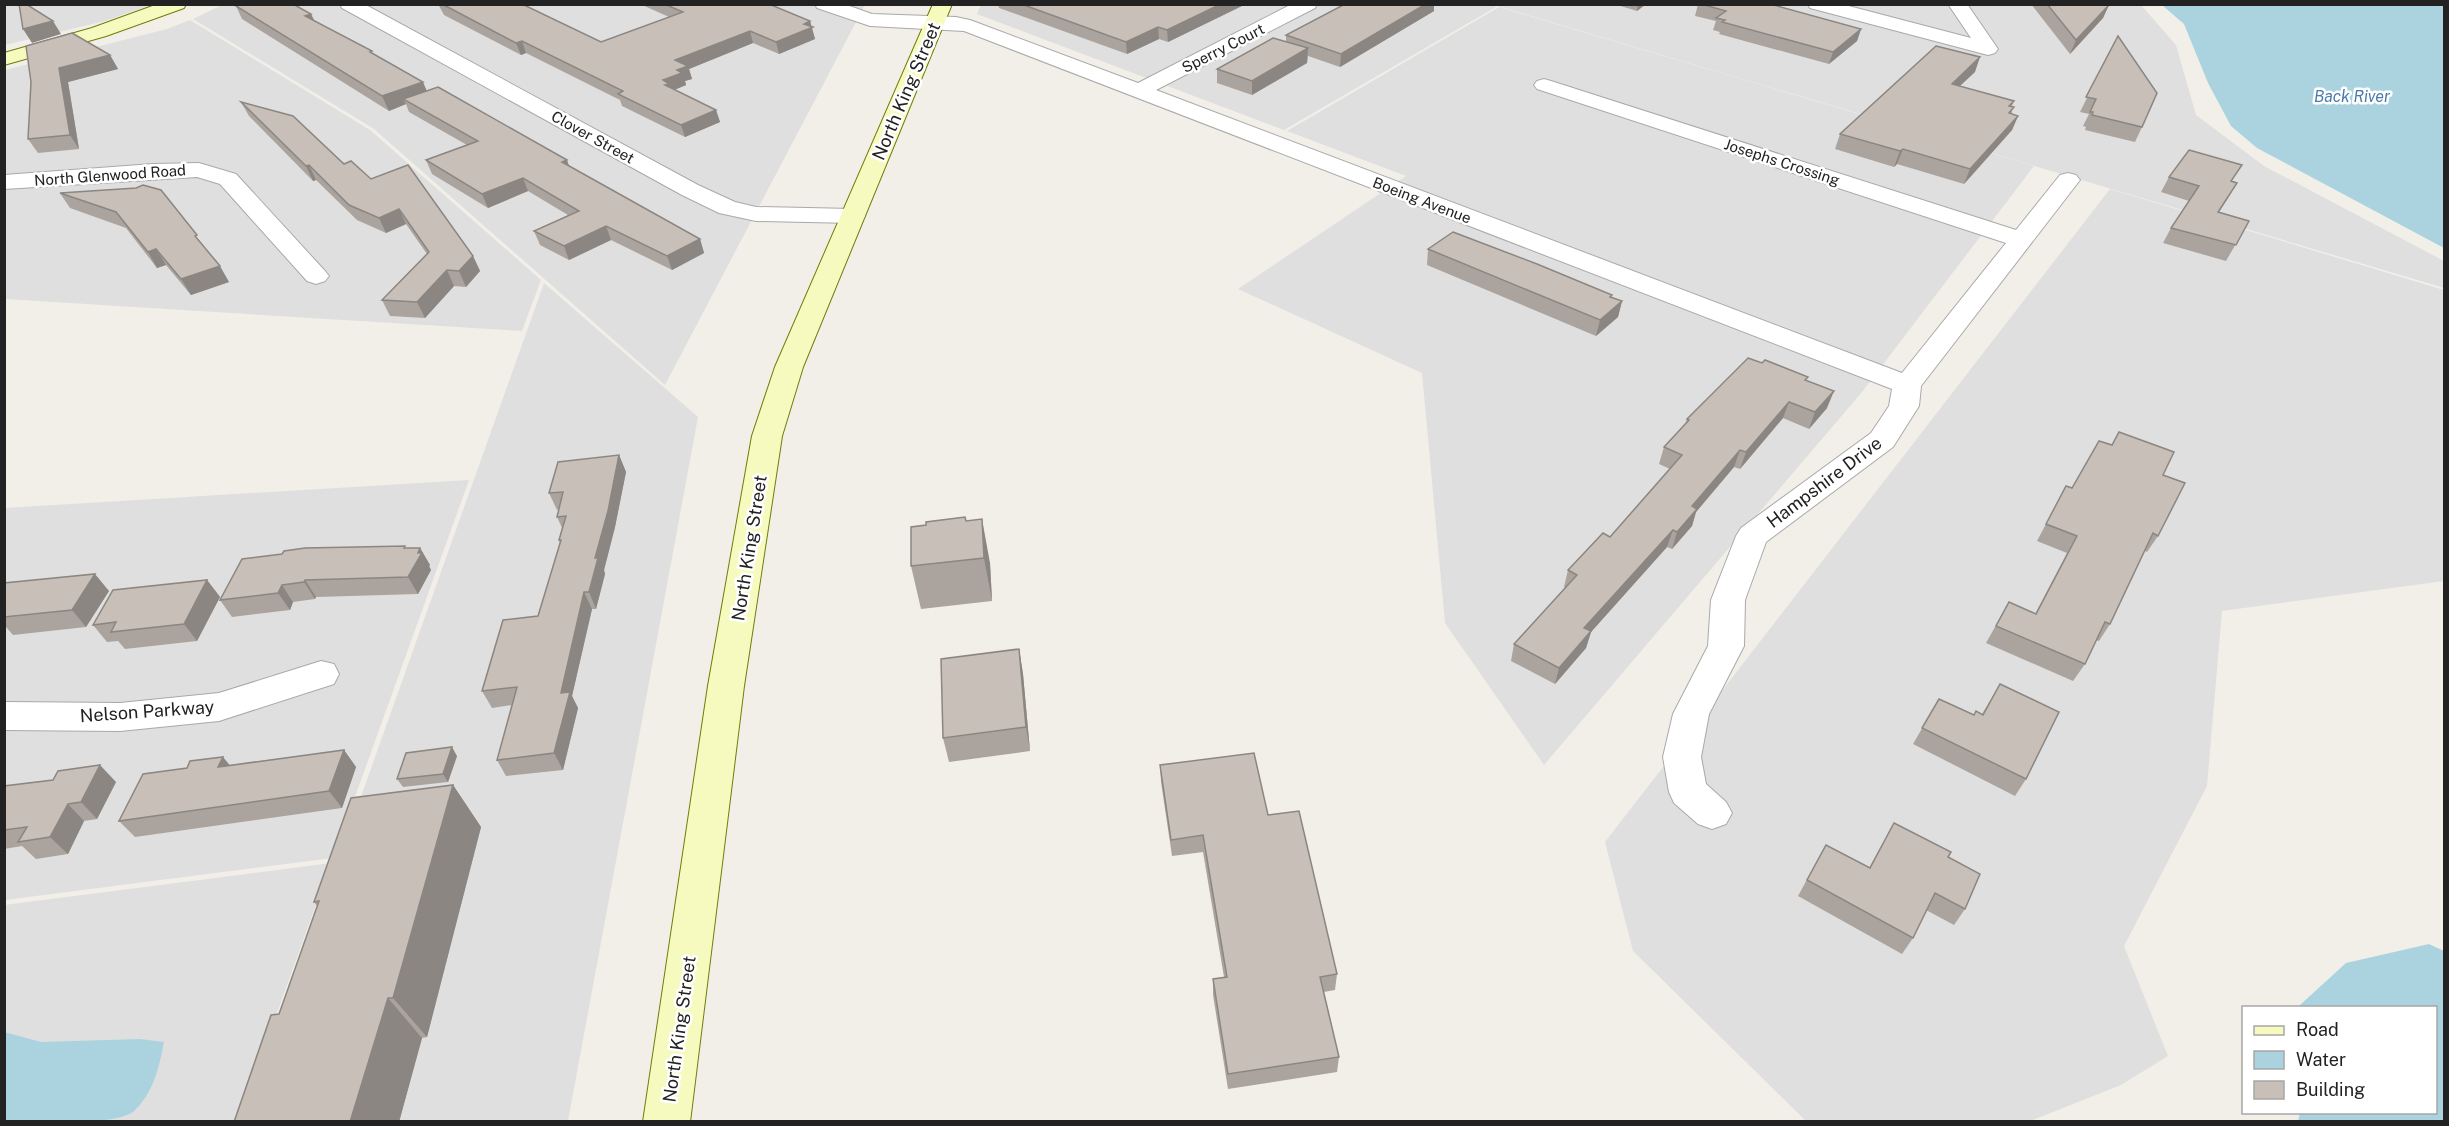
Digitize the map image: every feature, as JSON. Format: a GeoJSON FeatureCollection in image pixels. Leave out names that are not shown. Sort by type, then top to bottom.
{"type":"FeatureCollection","features":[{"type":"Feature","properties":{"kind":"main road"},"geometry":{"type":"LineString","coordinates":[[4,59],[99,32],[177,4]]}},
{"type":"Feature","properties":{"kind":"main road","name":"North King Street"},"geometry":{"type":"LineString","coordinates":[[666,1122],[726,686],[767,436],[789,367],[939,14]]}},
{"type":"Feature","properties":{"kind":"street","name":"Clover Street"},"geometry":{"type":"LineString","coordinates":[[350,4],[690,190],[728,208],[756,214],[853,216]]}},
{"type":"Feature","properties":{"kind":"street","name":"Boeing Avenue"},"geometry":{"type":"LineString","coordinates":[[824,4],[870,20],[939,14],[1907,385]]}},
{"type":"Feature","properties":{"kind":"street","name":"Sperry Court"},"geometry":{"type":"LineString","coordinates":[[1138,91],[1308,4]]}},
{"type":"Feature","properties":{"kind":"street"},"geometry":{"type":"LineString","coordinates":[[1817,4],[1988,49],[1957,4]]}},
{"type":"Feature","properties":{"kind":"street","name":"Josephs Crossing"},"geometry":{"type":"LineString","coordinates":[[1544,85],[2020,239]]}},
{"type":"Feature","properties":{"kind":"street","name":"North Glenwood Road"},"geometry":{"type":"LineString","coordinates":[[4,182],[153,171],[199,170],[228,179],[316,276]]}},
{"type":"Feature","properties":{"kind":"street","name":"Hampshire Drive"},"geometry":{"type":"LineString","coordinates":[[1712,813],[1688,792],[1682,757],[1690,714],[1726,646],[1728,600],[1752,536],[1882,440],[1904,406],[1907,385],[2068,180]]}},
{"type":"Feature","properties":{"kind":"street","name":"Nelson Parkway"},"geometry":{"type":"LineString","coordinates":[[4,716],[120,717],[219,707],[321,675]]}},
{"type":"Feature","properties":{"kind":"shaded area"},"geometry":{"type":"Polygon","coordinates":[[[224,4],[865,5],[665,385],[374,129],[193,19],[224,4]]]}},
{"type":"Feature","properties":{"kind":"shaded area"},"geometry":{"type":"Polygon","coordinates":[[[981,4],[1489,4],[1496,7],[1284,130],[977,14],[981,4]]]}},
{"type":"Feature","properties":{"kind":"shaded area"},"geometry":{"type":"Polygon","coordinates":[[[4,5],[150,5],[105,21],[5,45],[4,5]]]}},
{"type":"Feature","properties":{"kind":"shaded area"},"geometry":{"type":"Polygon","coordinates":[[[1494,5],[2141,5],[2176,45],[2196,115],[2264,166],[2444,261],[2444,288],[1494,5]]]}},
{"type":"Feature","properties":{"kind":"shaded area"},"geometry":{"type":"Polygon","coordinates":[[[1499,7],[2034,166],[1862,392],[1544,765],[1445,623],[1422,373],[1238,289],[1406,176],[1287,131],[1499,7]]]}},
{"type":"Feature","properties":{"kind":"shaded area"},"geometry":{"type":"Polygon","coordinates":[[[190,20],[370,130],[541,280],[522,331],[5,299],[5,70],[167,29],[190,20]]]}},
{"type":"Feature","properties":{"kind":"shaded area"},"geometry":{"type":"Polygon","coordinates":[[[2110,189],[2444,290],[2444,581],[2222,611],[2207,786],[2124,946],[2168,1056],[2121,1085],[2030,1121],[1806,1121],[1633,951],[1605,842],[2110,189]]]}},
{"type":"Feature","properties":{"kind":"shaded area"},"geometry":{"type":"Polygon","coordinates":[[[544,283],[698,417],[568,1121],[245,1122],[544,283]]]}},
{"type":"Feature","properties":{"kind":"shaded area"},"geometry":{"type":"Polygon","coordinates":[[[469,480],[333,858],[5,900],[5,508],[469,480]]]}},
{"type":"Feature","properties":{"kind":"shaded area"},"geometry":{"type":"Polygon","coordinates":[[[331,863],[238,1121],[5,1121],[4,905],[331,863]]]}},
{"type":"Feature","properties":{"kind":"water","name":"Back River"},"geometry":{"type":"Polygon","coordinates":[[[2162,5],[2444,5],[2444,248],[2257,148],[2231,126],[2208,83],[2184,24],[2162,5]]]}},
{"type":"Feature","properties":{"kind":"water"},"geometry":{"type":"Polygon","coordinates":[[[2429,944],[2444,951],[2444,1121],[2298,1121],[2300,1114],[2437,1114],[2437,1006],[2300,1006],[2346,963],[2429,944]]]}},
{"type":"Feature","properties":{"kind":"water"},"geometry":{"type":"Polygon","coordinates":[[[4,1032],[41,1042],[140,1039],[164,1042],[150,1089],[133,1112],[109,1119],[91,1121],[5,1121],[4,1032]]]}},
{"type":"Feature","properties":{"kind":"building"},"geometry":{"type":"Polygon","coordinates":[[[19,4],[26,4],[53,21],[23,29],[19,4]]]}},
{"type":"Feature","properties":{"kind":"building"},"geometry":{"type":"Polygon","coordinates":[[[239,4],[293,4],[311,14],[305,16],[372,51],[370,52],[423,82],[382,96],[236,6],[239,4]]]}},
{"type":"Feature","properties":{"kind":"building"},"geometry":{"type":"Polygon","coordinates":[[[442,4],[522,4],[601,42],[683,12],[664,4],[769,4],[810,21],[804,24],[813,27],[776,42],[750,31],[675,60],[688,66],[677,70],[682,73],[663,80],[669,84],[665,85],[716,110],[681,125],[618,94],[623,91],[522,41],[516,43],[442,4]]]}},
{"type":"Feature","properties":{"kind":"building"},"geometry":{"type":"Polygon","coordinates":[[[1021,4],[1221,4],[1167,30],[1158,27],[1126,42],[1021,4]]]}},
{"type":"Feature","properties":{"kind":"building"},"geometry":{"type":"Polygon","coordinates":[[[1345,4],[1426,4],[1341,54],[1286,35],[1345,4]]]}},
{"type":"Feature","properties":{"kind":"building"},"geometry":{"type":"Polygon","coordinates":[[[1701,4],[1770,4],[1861,29],[1833,52],[1722,22],[1725,20],[1716,18],[1726,11],[1701,4]]]}},
{"type":"Feature","properties":{"kind":"building"},"geometry":{"type":"Polygon","coordinates":[[[2047,4],[2109,4],[2109,5],[2076,40],[2047,4]]]}},
{"type":"Feature","properties":{"kind":"building"},"geometry":{"type":"Polygon","coordinates":[[[72,33],[110,55],[59,68],[70,135],[28,139],[31,82],[26,46],[72,33]]]}},
{"type":"Feature","properties":{"kind":"building"},"geometry":{"type":"Polygon","coordinates":[[[2118,36],[2157,93],[2142,127],[2092,115],[2093,112],[2090,112],[2096,99],[2086,97],[2118,36]]]}},
{"type":"Feature","properties":{"kind":"building"},"geometry":{"type":"Polygon","coordinates":[[[1273,38],[1308,48],[1252,81],[1217,69],[1273,38]]]}},
{"type":"Feature","properties":{"kind":"building"},"geometry":{"type":"Polygon","coordinates":[[[1936,46],[1980,57],[1952,84],[2014,101],[2009,106],[2014,107],[2009,113],[2018,116],[1970,169],[1903,149],[1900,151],[1840,134],[1936,46]]]}},
{"type":"Feature","properties":{"kind":"building"},"geometry":{"type":"Polygon","coordinates":[[[438,87],[567,160],[562,162],[700,239],[667,256],[606,226],[564,246],[534,231],[579,211],[523,178],[482,194],[426,160],[478,141],[403,99],[438,87]]]}},
{"type":"Feature","properties":{"kind":"building"},"geometry":{"type":"Polygon","coordinates":[[[241,102],[293,116],[344,164],[351,161],[371,179],[408,165],[473,256],[459,271],[447,270],[417,302],[382,300],[429,252],[399,209],[379,218],[349,205],[241,102]]]}},
{"type":"Feature","properties":{"kind":"building"},"geometry":{"type":"Polygon","coordinates":[[[2189,150],[2242,165],[2231,181],[2237,183],[2218,212],[2249,221],[2236,245],[2171,228],[2199,186],[2169,177],[2189,150]]]}},
{"type":"Feature","properties":{"kind":"building"},"geometry":{"type":"Polygon","coordinates":[[[143,185],[161,190],[220,266],[181,279],[156,249],[148,252],[116,212],[60,193],[136,188],[143,185]]]}},
{"type":"Feature","properties":{"kind":"building"},"geometry":{"type":"Polygon","coordinates":[[[1453,232],[1537,264],[1622,301],[1600,320],[1428,249],[1453,232]]]}},
{"type":"Feature","properties":{"kind":"building"},"geometry":{"type":"Polygon","coordinates":[[[1748,358],[1762,363],[1765,360],[1808,377],[1805,380],[1834,391],[1815,412],[1789,402],[1746,452],[1740,450],[1692,506],[1697,509],[1677,532],[1673,530],[1584,628],[1591,631],[1559,668],[1514,644],[1577,575],[1568,570],[1603,533],[1610,537],[1682,455],[1664,447],[1689,420],[1687,419],[1748,358]]]}},
{"type":"Feature","properties":{"kind":"building"},"geometry":{"type":"Polygon","coordinates":[[[2119,432],[2174,452],[2163,475],[2185,483],[2158,536],[2153,533],[2110,624],[2105,622],[2085,664],[1996,626],[2009,602],[2036,614],[2077,536],[2046,524],[2066,486],[2072,488],[2099,441],[2112,445],[2119,432]]]}},
{"type":"Feature","properties":{"kind":"building"},"geometry":{"type":"Polygon","coordinates":[[[619,455],[608,511],[595,558],[598,558],[589,592],[584,592],[561,693],[570,692],[554,753],[497,760],[517,687],[482,691],[503,620],[538,616],[566,516],[557,517],[563,492],[549,493],[558,462],[619,455]]]}},
{"type":"Feature","properties":{"kind":"building"},"geometry":{"type":"Polygon","coordinates":[[[965,517],[966,521],[982,519],[984,558],[911,566],[911,527],[926,525],[926,522],[965,517]]]}},
{"type":"Feature","properties":{"kind":"building"},"geometry":{"type":"Polygon","coordinates":[[[405,546],[404,548],[420,548],[418,553],[422,553],[408,577],[305,580],[282,585],[278,593],[220,600],[242,559],[282,554],[284,551],[305,548],[405,546]]]}},
{"type":"Feature","properties":{"kind":"building"},"geometry":{"type":"Polygon","coordinates":[[[95,574],[72,610],[4,617],[4,583],[95,574]]]}},
{"type":"Feature","properties":{"kind":"building"},"geometry":{"type":"Polygon","coordinates":[[[207,580],[184,624],[111,632],[116,622],[93,625],[113,590],[207,580]]]}},
{"type":"Feature","properties":{"kind":"building"},"geometry":{"type":"Polygon","coordinates":[[[1019,649],[1026,727],[943,738],[941,659],[1019,649]]]}},
{"type":"Feature","properties":{"kind":"building"},"geometry":{"type":"Polygon","coordinates":[[[2000,684],[2059,712],[2026,779],[1922,728],[1939,699],[1974,715],[1976,711],[1983,715],[2000,684]]]}},
{"type":"Feature","properties":{"kind":"building"},"geometry":{"type":"Polygon","coordinates":[[[452,747],[443,774],[397,779],[406,753],[452,747]]]}},
{"type":"Feature","properties":{"kind":"building"},"geometry":{"type":"Polygon","coordinates":[[[344,750],[329,791],[119,821],[143,774],[187,768],[190,761],[223,757],[218,767],[344,750]]]}},
{"type":"Feature","properties":{"kind":"building"},"geometry":{"type":"Polygon","coordinates":[[[1254,753],[1268,815],[1299,811],[1337,974],[1320,977],[1339,1057],[1228,1074],[1213,979],[1227,977],[1203,835],[1171,840],[1160,765],[1254,753]]]}},
{"type":"Feature","properties":{"kind":"building"},"geometry":{"type":"Polygon","coordinates":[[[100,765],[81,802],[68,804],[50,837],[18,842],[27,827],[4,830],[4,786],[53,780],[58,771],[100,765]]]}},
{"type":"Feature","properties":{"kind":"building"},"geometry":{"type":"Polygon","coordinates":[[[453,785],[393,998],[388,998],[350,1122],[234,1122],[271,1015],[279,1014],[319,901],[314,902],[351,798],[453,785]]]}},
{"type":"Feature","properties":{"kind":"building"},"geometry":{"type":"Polygon","coordinates":[[[1894,823],[1951,852],[1948,857],[1980,874],[1965,909],[1935,893],[1913,938],[1807,880],[1826,845],[1870,868],[1894,823]]]}}]}
